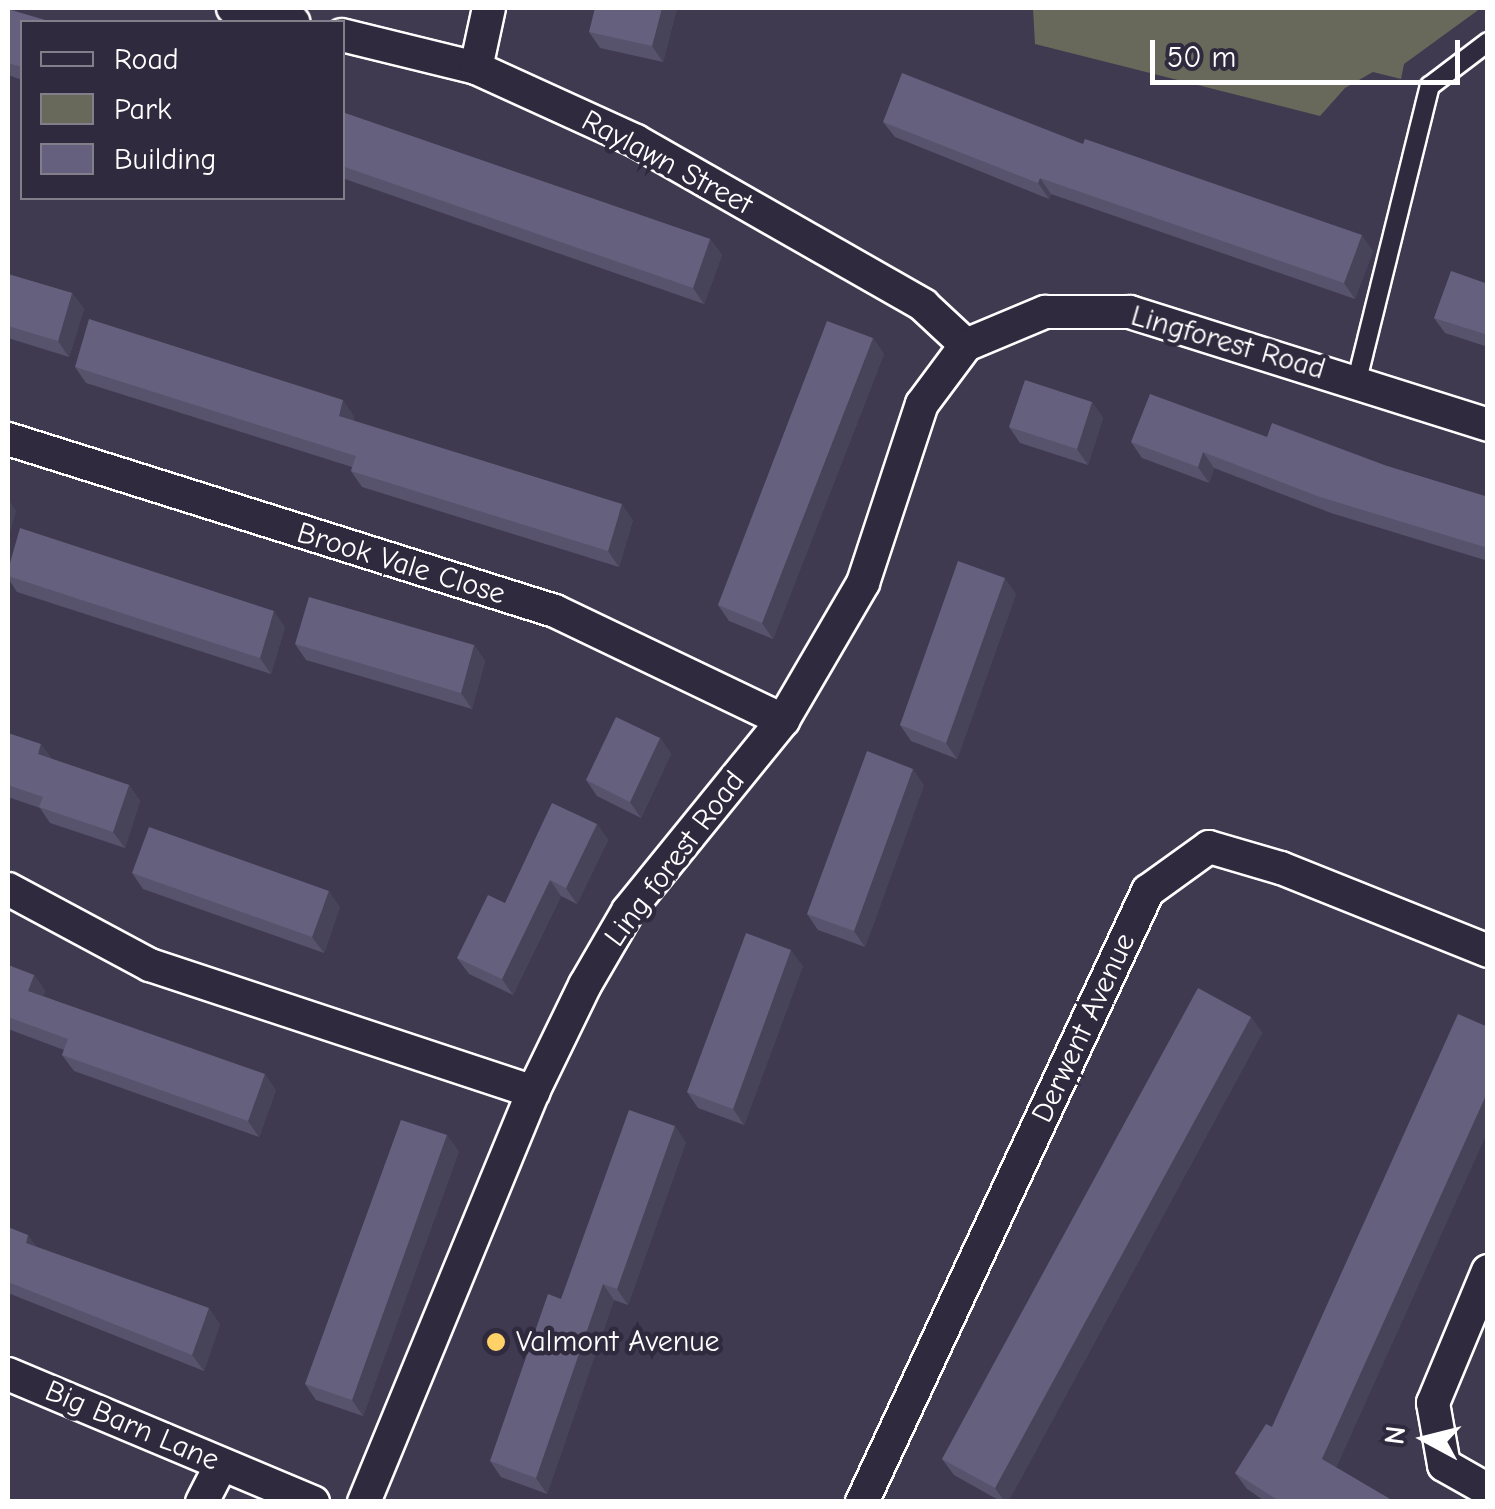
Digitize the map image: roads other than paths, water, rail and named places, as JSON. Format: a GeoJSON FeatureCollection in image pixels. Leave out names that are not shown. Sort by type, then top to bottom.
{"type":"FeatureCollection","features":[{"type":"Feature","properties":{"kind":"street"},"geometry":{"type":"LineString","coordinates":[[233,8],[285,20]]}},
{"type":"Feature","properties":{"kind":"street"},"geometry":{"type":"LineString","coordinates":[[476,68],[489,8]]}},
{"type":"Feature","properties":{"kind":"street","name":"Raylawn Street"},"geometry":{"type":"LineString","coordinates":[[345,36],[476,68],[636,141],[923,305],[966,345]]}},
{"type":"Feature","properties":{"kind":"street","name":"Lingforest Road"},"geometry":{"type":"LineString","coordinates":[[966,345],[1045,312],[1130,312],[1357,380],[1488,425]]}},
{"type":"Feature","properties":{"kind":"street","name":"Ling forest Road"},"geometry":{"type":"LineString","coordinates":[[364,1502],[533,1092],[628,911],[783,720],[863,584],[922,404],[966,345]]}},
{"type":"Feature","properties":{"kind":"street","name":"Brook Vale Close"},"geometry":{"type":"LineString","coordinates":[[8,438],[556,611],[783,720]]}},
{"type":"Feature","properties":{"kind":"street","name":"Derwent Avenue"},"geometry":{"type":"LineString","coordinates":[[862,1502],[1148,892],[1208,848],[1281,868],[1488,952]]}},
{"type":"Feature","properties":{"kind":"street"},"geometry":{"type":"LineString","coordinates":[[8,888],[150,964],[533,1092]]}},
{"type":"Feature","properties":{"kind":"street"},"geometry":{"type":"LineString","coordinates":[[1488,1271],[1433,1403],[1444,1464],[1488,1490]]}},
{"type":"Feature","properties":{"kind":"street","name":"Big Barn Lane"},"geometry":{"type":"LineString","coordinates":[[8,1374],[312,1502]]}},
{"type":"Feature","properties":{"kind":"street"},"geometry":{"type":"LineString","coordinates":[[202,1502],[221,1465]]}},
{"type":"Feature","properties":{"kind":"lane"},"geometry":{"type":"LineString","coordinates":[[1357,380],[1430,86],[1488,42]]}},
{"type":"Feature","properties":{"kind":"place","name":"Valmont Avenue"},"geometry":{"type":"Point","coordinates":[496,1342]}}]}
